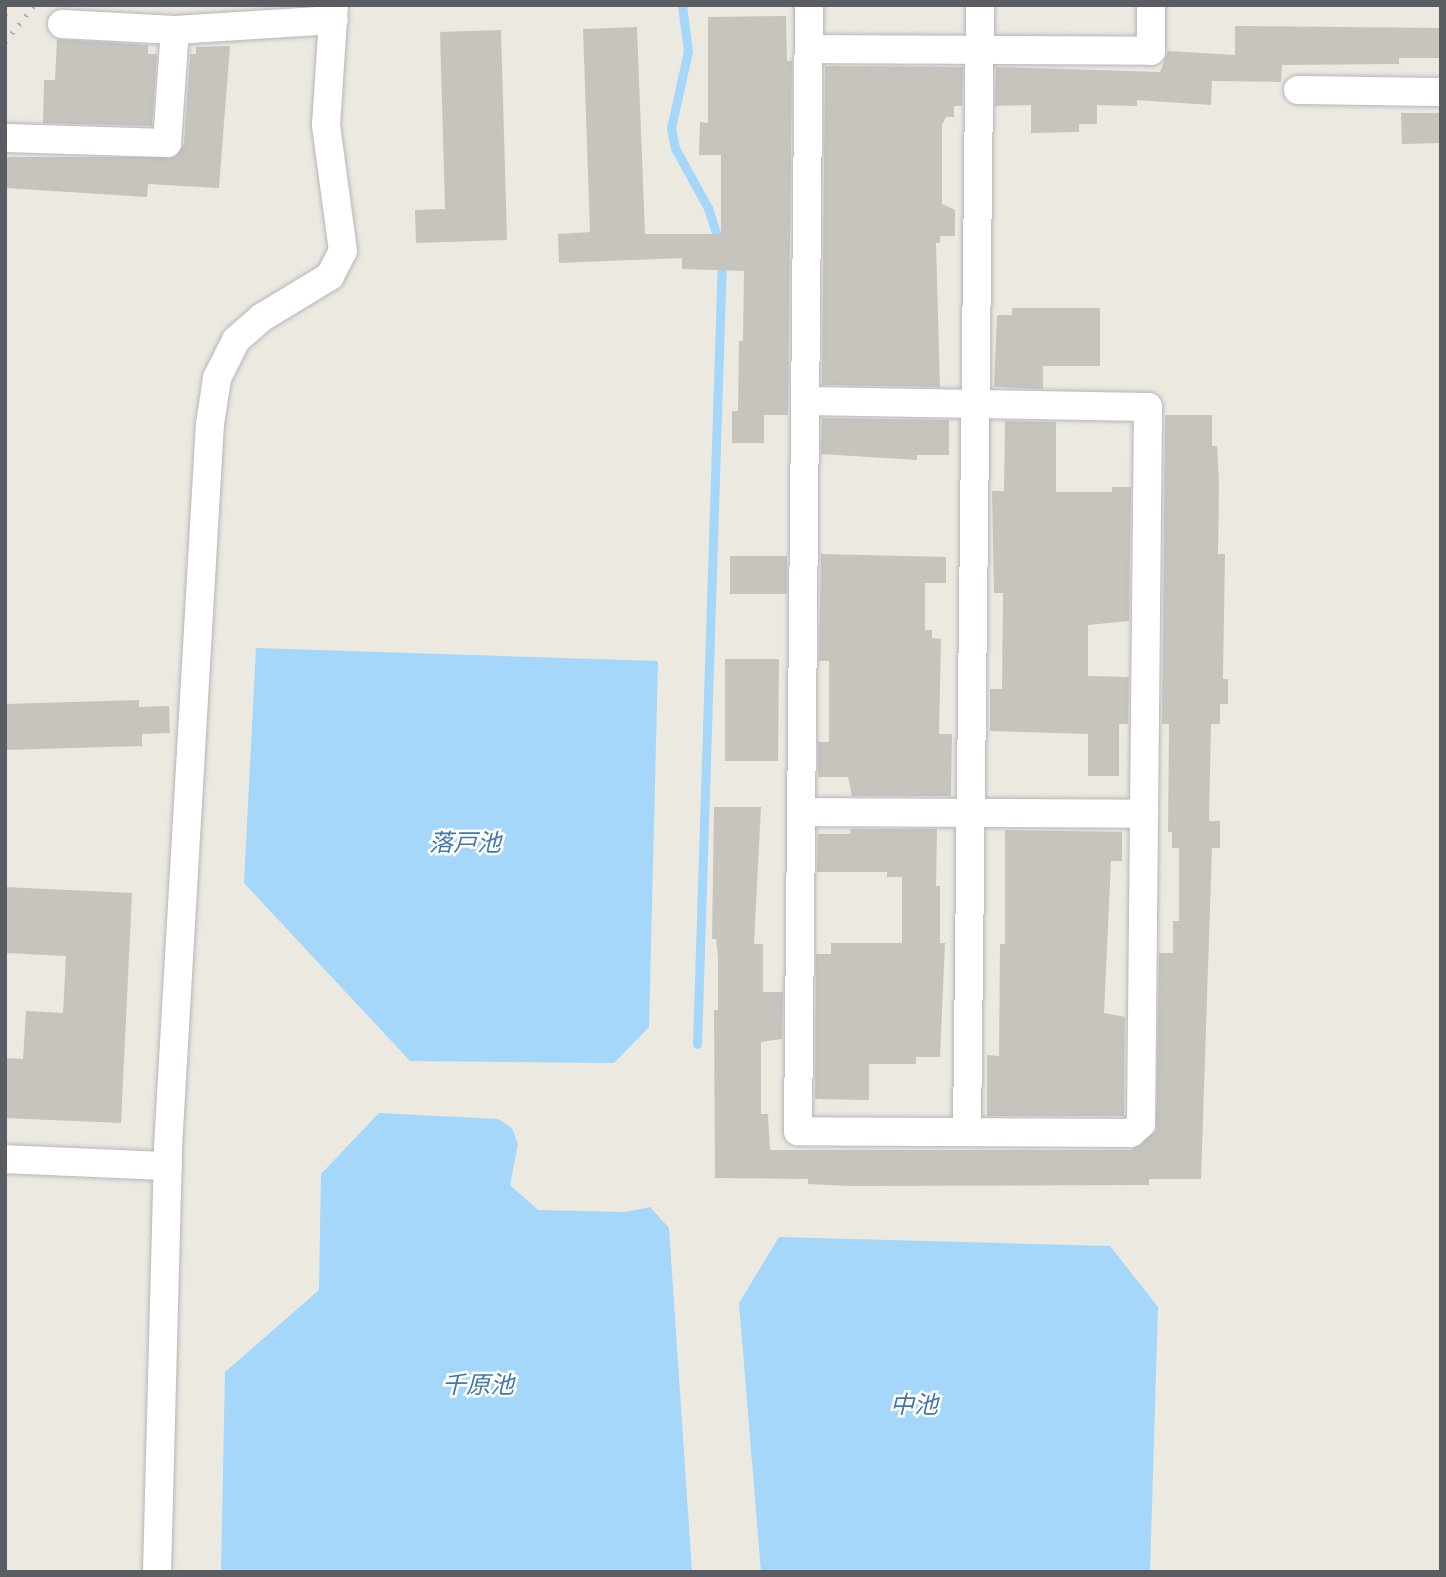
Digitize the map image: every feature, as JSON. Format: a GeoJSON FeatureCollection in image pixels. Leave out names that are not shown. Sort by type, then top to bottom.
{"type":"FeatureCollection","features":[{"type":"Feature","properties":{"kind":"street"},"geometry":{"type":"LineString","coordinates":[[807,401],[1148,407],[1141,1124],[1131,1133],[798,1130],[809,5]]}},
{"type":"Feature","properties":{"kind":"street"},"geometry":{"type":"LineString","coordinates":[[967,1132],[981,5]]}},
{"type":"Feature","properties":{"kind":"street"},"geometry":{"type":"LineString","coordinates":[[810,49],[1151,51],[1151,5]]}},
{"type":"Feature","properties":{"kind":"street"},"geometry":{"type":"LineString","coordinates":[[62,24],[175,30],[334,13],[326,125],[343,251],[330,276],[261,318],[236,340],[217,378],[213,401],[168,1166],[157,1572]]}},
{"type":"Feature","properties":{"kind":"street"},"geometry":{"type":"LineString","coordinates":[[5,138],[167,143],[175,30]]}},
{"type":"Feature","properties":{"kind":"street"},"geometry":{"type":"LineString","coordinates":[[1298,90],[1441,92]]}},
{"type":"Feature","properties":{"kind":"street"},"geometry":{"type":"LineString","coordinates":[[803,812],[1142,814]]}},
{"type":"Feature","properties":{"kind":"street"},"geometry":{"type":"LineString","coordinates":[[5,1159],[168,1166]]}},
{"type":"Feature","properties":{"kind":"water","name":"落戸池"},"geometry":{"type":"Polygon","coordinates":[[[256,648],[658,661],[649,1027],[614,1063],[410,1061],[244,883],[256,648]]]}},
{"type":"Feature","properties":{"kind":"water","name":"千原池"},"geometry":{"type":"Polygon","coordinates":[[[379,1113],[498,1119],[512,1128],[518,1144],[510,1185],[538,1210],[625,1212],[650,1207],[669,1228],[692,1572],[221,1572],[225,1372],[319,1290],[321,1174],[379,1113]]]}},
{"type":"Feature","properties":{"kind":"water","name":"中池"},"geometry":{"type":"Polygon","coordinates":[[[779,1237],[1110,1246],[1158,1307],[1150,1572],[761,1572],[739,1303],[779,1237]]]}},
{"type":"Feature","properties":{"kind":"building"},"geometry":{"type":"Polygon","coordinates":[[[786,16],[787,61],[792,61],[788,415],[764,415],[764,443],[732,443],[732,411],[738,411],[739,341],[743,341],[744,271],[682,269],[682,258],[559,263],[558,234],[590,232],[583,29],[637,27],[645,234],[721,234],[721,155],[699,155],[700,122],[708,123],[708,17],[786,16]]]}},
{"type":"Feature","properties":{"kind":"building"},"geometry":{"type":"Polygon","coordinates":[[[1235,26],[1441,28],[1441,58],[1399,58],[1399,64],[1282,65],[1281,82],[1212,81],[1211,105],[1137,100],[1137,106],[1097,105],[1097,124],[1079,124],[1079,132],[1031,133],[1031,105],[995,106],[996,67],[1160,72],[1168,51],[1235,55],[1235,26]]]}},
{"type":"Feature","properties":{"kind":"building"},"geometry":{"type":"Polygon","coordinates":[[[501,30],[507,240],[416,243],[415,210],[445,209],[440,32],[501,30]]]}},
{"type":"Feature","properties":{"kind":"building"},"geometry":{"type":"Polygon","coordinates":[[[57,39],[148,45],[148,54],[157,54],[152,126],[43,123],[44,80],[55,80],[57,39]]]}},
{"type":"Feature","properties":{"kind":"building"},"geometry":{"type":"Polygon","coordinates":[[[230,46],[219,188],[148,184],[147,197],[5,188],[5,157],[175,157],[184,144],[190,54],[196,54],[196,47],[230,46]]]}},
{"type":"Feature","properties":{"kind":"building"},"geometry":{"type":"Polygon","coordinates":[[[825,66],[963,67],[962,106],[954,106],[954,117],[946,117],[942,125],[942,204],[955,210],[955,236],[940,236],[940,243],[936,243],[940,387],[822,385],[825,66]]]}},
{"type":"Feature","properties":{"kind":"building"},"geometry":{"type":"Polygon","coordinates":[[[1401,113],[1441,113],[1441,143],[1402,144],[1401,113]]]}},
{"type":"Feature","properties":{"kind":"building"},"geometry":{"type":"Polygon","coordinates":[[[1012,308],[1100,308],[1100,366],[1043,366],[1043,389],[994,387],[997,315],[1012,315],[1012,308]]]}},
{"type":"Feature","properties":{"kind":"building"},"geometry":{"type":"Polygon","coordinates":[[[1165,415],[1212,415],[1212,446],[1217,446],[1219,485],[1218,554],[1225,554],[1223,679],[1228,679],[1228,704],[1220,704],[1220,724],[1211,724],[1209,821],[1220,821],[1220,848],[1212,848],[1201,1179],[1149,1179],[1149,1185],[851,1186],[808,1184],[808,1179],[715,1178],[714,1010],[718,1010],[718,957],[716,939],[712,939],[714,807],[761,807],[754,944],[763,944],[763,992],[783,992],[782,1039],[761,1042],[761,1114],[768,1114],[770,1150],[1131,1150],[1156,1131],[1159,953],[1173,953],[1173,921],[1179,921],[1179,848],[1172,848],[1172,832],[1168,832],[1169,724],[1162,724],[1165,415]]]}},
{"type":"Feature","properties":{"kind":"building"},"geometry":{"type":"Polygon","coordinates":[[[822,418],[949,420],[949,455],[917,455],[917,460],[821,454],[822,418]]]}},
{"type":"Feature","properties":{"kind":"building"},"geometry":{"type":"Polygon","coordinates":[[[1005,421],[1056,422],[1056,492],[1112,492],[1112,487],[1131,487],[1129,621],[1088,625],[1088,676],[1129,677],[1128,724],[1119,724],[1119,776],[1088,776],[1088,734],[990,731],[990,689],[1002,689],[1003,593],[994,593],[992,491],[1004,491],[1005,421]]]}},
{"type":"Feature","properties":{"kind":"building"},"geometry":{"type":"Polygon","coordinates":[[[821,554],[946,557],[946,583],[925,583],[925,630],[932,630],[932,638],[941,639],[939,734],[952,734],[951,796],[852,796],[848,777],[818,777],[818,742],[829,742],[829,661],[819,661],[821,554]]]}},
{"type":"Feature","properties":{"kind":"building"},"geometry":{"type":"Polygon","coordinates":[[[730,556],[787,556],[787,594],[730,594],[730,556]]]}},
{"type":"Feature","properties":{"kind":"building"},"geometry":{"type":"Polygon","coordinates":[[[725,659],[779,659],[778,761],[725,761],[725,659]]]}},
{"type":"Feature","properties":{"kind":"building"},"geometry":{"type":"Polygon","coordinates":[[[139,700],[139,707],[169,706],[170,733],[142,734],[142,746],[5,750],[5,704],[139,700]]]}},
{"type":"Feature","properties":{"kind":"building"},"geometry":{"type":"Polygon","coordinates":[[[851,829],[937,829],[936,886],[940,886],[940,943],[945,943],[940,1057],[916,1057],[916,1064],[869,1064],[869,1100],[815,1099],[816,954],[831,954],[831,943],[902,943],[902,877],[887,877],[887,872],[817,872],[818,834],[850,834],[851,829]]]}},
{"type":"Feature","properties":{"kind":"building"},"geometry":{"type":"Polygon","coordinates":[[[1005,830],[1122,832],[1122,861],[1111,861],[1104,1013],[1125,1017],[1124,1116],[987,1116],[987,1055],[999,1056],[1000,944],[1005,944],[1005,830]]]}},
{"type":"Feature","properties":{"kind":"building"},"geometry":{"type":"Polygon","coordinates":[[[5,887],[132,893],[121,1123],[5,1118],[5,1058],[23,1059],[26,1011],[63,1013],[66,956],[5,953],[5,887]]]}},
{"type":"Feature","properties":{"kind":"waterway"},"geometry":{"type":"LineString","coordinates":[[682,5],[688,51],[671,128],[675,148],[708,208],[720,245]]}},
{"type":"Feature","properties":{"kind":"waterway"},"geometry":{"type":"LineString","coordinates":[[697,1044],[722,259]]}},
{"type":"Feature","properties":{"kind":"railway"},"geometry":{"type":"LineString","coordinates":[[5,14],[12,5]]}},
{"type":"Feature","properties":{"kind":"railway"},"geometry":{"type":"LineString","coordinates":[[5,42],[34,5]]}}]}
